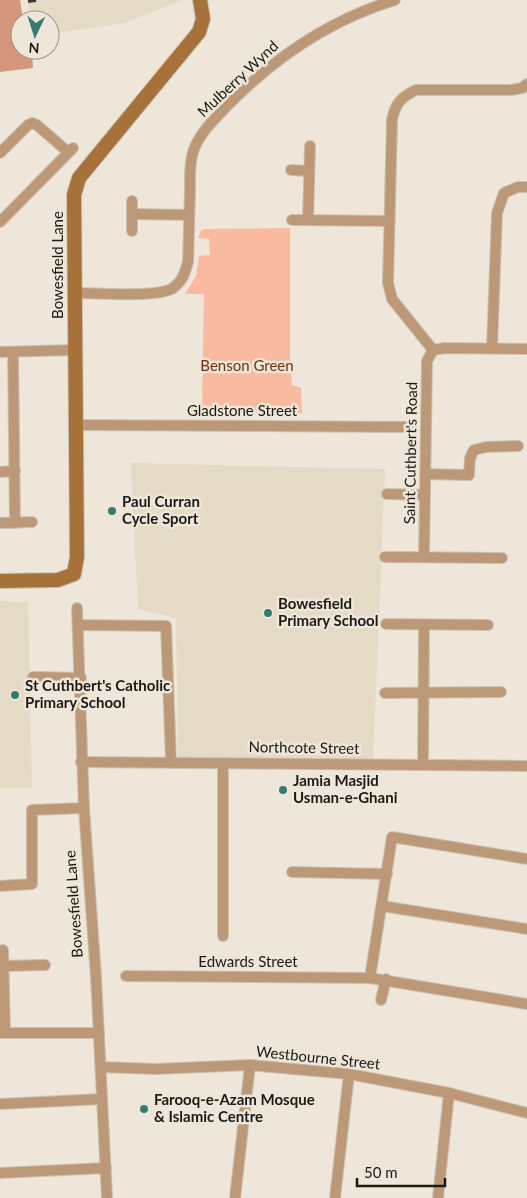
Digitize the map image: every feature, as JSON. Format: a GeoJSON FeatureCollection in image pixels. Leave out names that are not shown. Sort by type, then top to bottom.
{"type":"FeatureCollection","features":[{"type":"Feature","properties":{"kind":"street","name":"Bowesfield Lane"},"geometry":{"type":"LineString","coordinates":[[0,581],[58,580],[74,574],[76,557],[74,350],[76,293],[74,195],[78,178],[199,32],[203,19],[200,0]]}},
{"type":"Feature","properties":{"kind":"street","name":"Mulberry Wynd"},"geometry":{"type":"LineString","coordinates":[[76,293],[152,294],[172,289],[185,275],[188,262],[191,162],[202,134],[263,72],[293,49],[334,24],[362,11],[395,0]]}},
{"type":"Feature","properties":{"kind":"street"},"geometry":{"type":"LineString","coordinates":[[527,84],[522,88],[511,90],[416,90],[398,102],[394,109],[392,120],[388,283],[392,300],[434,350],[445,348],[527,349]]}},
{"type":"Feature","properties":{"kind":"street"},"geometry":{"type":"LineString","coordinates":[[0,154],[32,123],[71,150],[0,222]]}},
{"type":"Feature","properties":{"kind":"street"},"geometry":{"type":"LineString","coordinates":[[308,220],[310,146]]}},
{"type":"Feature","properties":{"kind":"street"},"geometry":{"type":"LineString","coordinates":[[291,170],[309,171]]}},
{"type":"Feature","properties":{"kind":"street"},"geometry":{"type":"LineString","coordinates":[[492,348],[497,213],[504,193],[518,187],[527,186]]}},
{"type":"Feature","properties":{"kind":"street"},"geometry":{"type":"LineString","coordinates":[[132,201],[132,231]]}},
{"type":"Feature","properties":{"kind":"street"},"geometry":{"type":"LineString","coordinates":[[132,214],[190,215]]}},
{"type":"Feature","properties":{"kind":"street"},"geometry":{"type":"LineString","coordinates":[[292,220],[389,221]]}},
{"type":"Feature","properties":{"kind":"street"},"geometry":{"type":"LineString","coordinates":[[0,352],[74,350]]}},
{"type":"Feature","properties":{"kind":"street","name":"Saint Cuthbert's Road"},"geometry":{"type":"LineString","coordinates":[[424,557],[427,361],[434,350]]}},
{"type":"Feature","properties":{"kind":"street"},"geometry":{"type":"LineString","coordinates":[[13,352],[15,523]]}},
{"type":"Feature","properties":{"kind":"street","name":"Gladstone Street"},"geometry":{"type":"LineString","coordinates":[[76,425],[408,427]]}},
{"type":"Feature","properties":{"kind":"street"},"geometry":{"type":"LineString","coordinates":[[425,474],[469,475],[470,458],[474,450],[486,447],[518,446]]}},
{"type":"Feature","properties":{"kind":"street"},"geometry":{"type":"LineString","coordinates":[[0,472],[14,471]]}},
{"type":"Feature","properties":{"kind":"street"},"geometry":{"type":"LineString","coordinates":[[387,494],[425,495]]}},
{"type":"Feature","properties":{"kind":"street"},"geometry":{"type":"LineString","coordinates":[[0,523],[32,522]]}},
{"type":"Feature","properties":{"kind":"street"},"geometry":{"type":"LineString","coordinates":[[385,557],[502,558]]}},
{"type":"Feature","properties":{"kind":"street","name":"Bowesfield Lane"},"geometry":{"type":"LineString","coordinates":[[78,608],[81,678],[81,762],[101,1067],[107,1198]]}},
{"type":"Feature","properties":{"kind":"street"},"geometry":{"type":"LineString","coordinates":[[386,624],[488,625]]}},
{"type":"Feature","properties":{"kind":"street"},"geometry":{"type":"LineString","coordinates":[[78,625],[166,626],[171,762]]}},
{"type":"Feature","properties":{"kind":"street"},"geometry":{"type":"LineString","coordinates":[[423,765],[424,625]]}},
{"type":"Feature","properties":{"kind":"street"},"geometry":{"type":"LineString","coordinates":[[33,677],[81,678]]}},
{"type":"Feature","properties":{"kind":"street"},"geometry":{"type":"LineString","coordinates":[[385,693],[423,691],[501,692]]}},
{"type":"Feature","properties":{"kind":"street","name":"Northcote Street"},"geometry":{"type":"LineString","coordinates":[[81,762],[527,766]]}},
{"type":"Feature","properties":{"kind":"street"},"geometry":{"type":"LineString","coordinates":[[223,763],[223,936]]}},
{"type":"Feature","properties":{"kind":"street"},"geometry":{"type":"LineString","coordinates":[[0,886],[32,884],[32,810],[84,808]]}},
{"type":"Feature","properties":{"kind":"street"},"geometry":{"type":"LineString","coordinates":[[370,978],[392,837],[527,859]]}},
{"type":"Feature","properties":{"kind":"street"},"geometry":{"type":"LineString","coordinates":[[292,872],[387,874]]}},
{"type":"Feature","properties":{"kind":"street"},"geometry":{"type":"LineString","coordinates":[[382,906],[527,929]]}},
{"type":"Feature","properties":{"kind":"street"},"geometry":{"type":"LineString","coordinates":[[3,950],[2,1033],[98,1033]]}},
{"type":"Feature","properties":{"kind":"street"},"geometry":{"type":"LineString","coordinates":[[3,966],[44,965]]}},
{"type":"Feature","properties":{"kind":"street","name":"Edwards Street"},"geometry":{"type":"LineString","coordinates":[[126,976],[386,979],[527,1004]]}},
{"type":"Feature","properties":{"kind":"street"},"geometry":{"type":"LineString","coordinates":[[381,1000],[386,979]]}},
{"type":"Feature","properties":{"kind":"street"},"geometry":{"type":"LineString","coordinates":[[235,1198],[250,1065]]}},
{"type":"Feature","properties":{"kind":"street","name":"Westbourne Street"},"geometry":{"type":"LineString","coordinates":[[101,1067],[156,1069],[250,1065],[349,1074],[449,1093],[527,1113]]}},
{"type":"Feature","properties":{"kind":"street"},"geometry":{"type":"LineString","coordinates":[[335,1198],[349,1074]]}},
{"type":"Feature","properties":{"kind":"street"},"geometry":{"type":"LineString","coordinates":[[438,1198],[449,1093]]}},
{"type":"Feature","properties":{"kind":"street"},"geometry":{"type":"LineString","coordinates":[[0,1104],[102,1099]]}},
{"type":"Feature","properties":{"kind":"street"},"geometry":{"type":"LineString","coordinates":[[0,1173],[106,1168]]}},
{"type":"Feature","properties":{"kind":"shaded area"},"geometry":{"type":"Polygon","coordinates":[[[0,0],[20,0],[22,10],[10,10],[10,60],[33,60],[33,68],[0,72],[0,0]]]}},
{"type":"Feature","properties":{"kind":"shaded area"},"geometry":{"type":"Polygon","coordinates":[[[28,0],[183,0],[125,23],[60,33],[60,10],[29,10],[28,0]]]}},
{"type":"Feature","properties":{"kind":"shaded area","name":"Bowesfield Primary School"},"geometry":{"type":"Polygon","coordinates":[[[131,463],[385,469],[373,760],[178,759],[176,618],[138,609],[131,463]]]}},
{"type":"Feature","properties":{"kind":"shaded area","name":"St Cuthbert's Catholic Primary School"},"geometry":{"type":"Polygon","coordinates":[[[0,601],[28,602],[32,788],[0,788],[0,601]]]}},
{"type":"Feature","properties":{"kind":"green space","name":"Benson Green"},"geometry":{"type":"Polygon","coordinates":[[[290,228],[290,358],[292,385],[301,388],[302,413],[202,410],[204,294],[185,294],[196,276],[199,256],[210,255],[209,239],[198,238],[201,231],[204,229],[290,228]]]}},
{"type":"Feature","properties":{"kind":"railway"},"geometry":{"type":"LineString","coordinates":[[28,1],[36,0]]}},
{"type":"Feature","properties":{"kind":"place","name":"Paul Curran Cycle Sport"},"geometry":{"type":"Point","coordinates":[112,511]}},
{"type":"Feature","properties":{"kind":"place","name":"Bowesfield Primary School"},"geometry":{"type":"Point","coordinates":[268,613]}},
{"type":"Feature","properties":{"kind":"place","name":"St Cuthbert's Catholic Primary School"},"geometry":{"type":"Point","coordinates":[15,695]}},
{"type":"Feature","properties":{"kind":"place","name":"Jamia Masjid Usman-e-Ghani"},"geometry":{"type":"Point","coordinates":[283,790]}},
{"type":"Feature","properties":{"kind":"place","name":"Farooq-e-Azam Mosque & Islamic Centre"},"geometry":{"type":"Point","coordinates":[144,1109]}}]}
